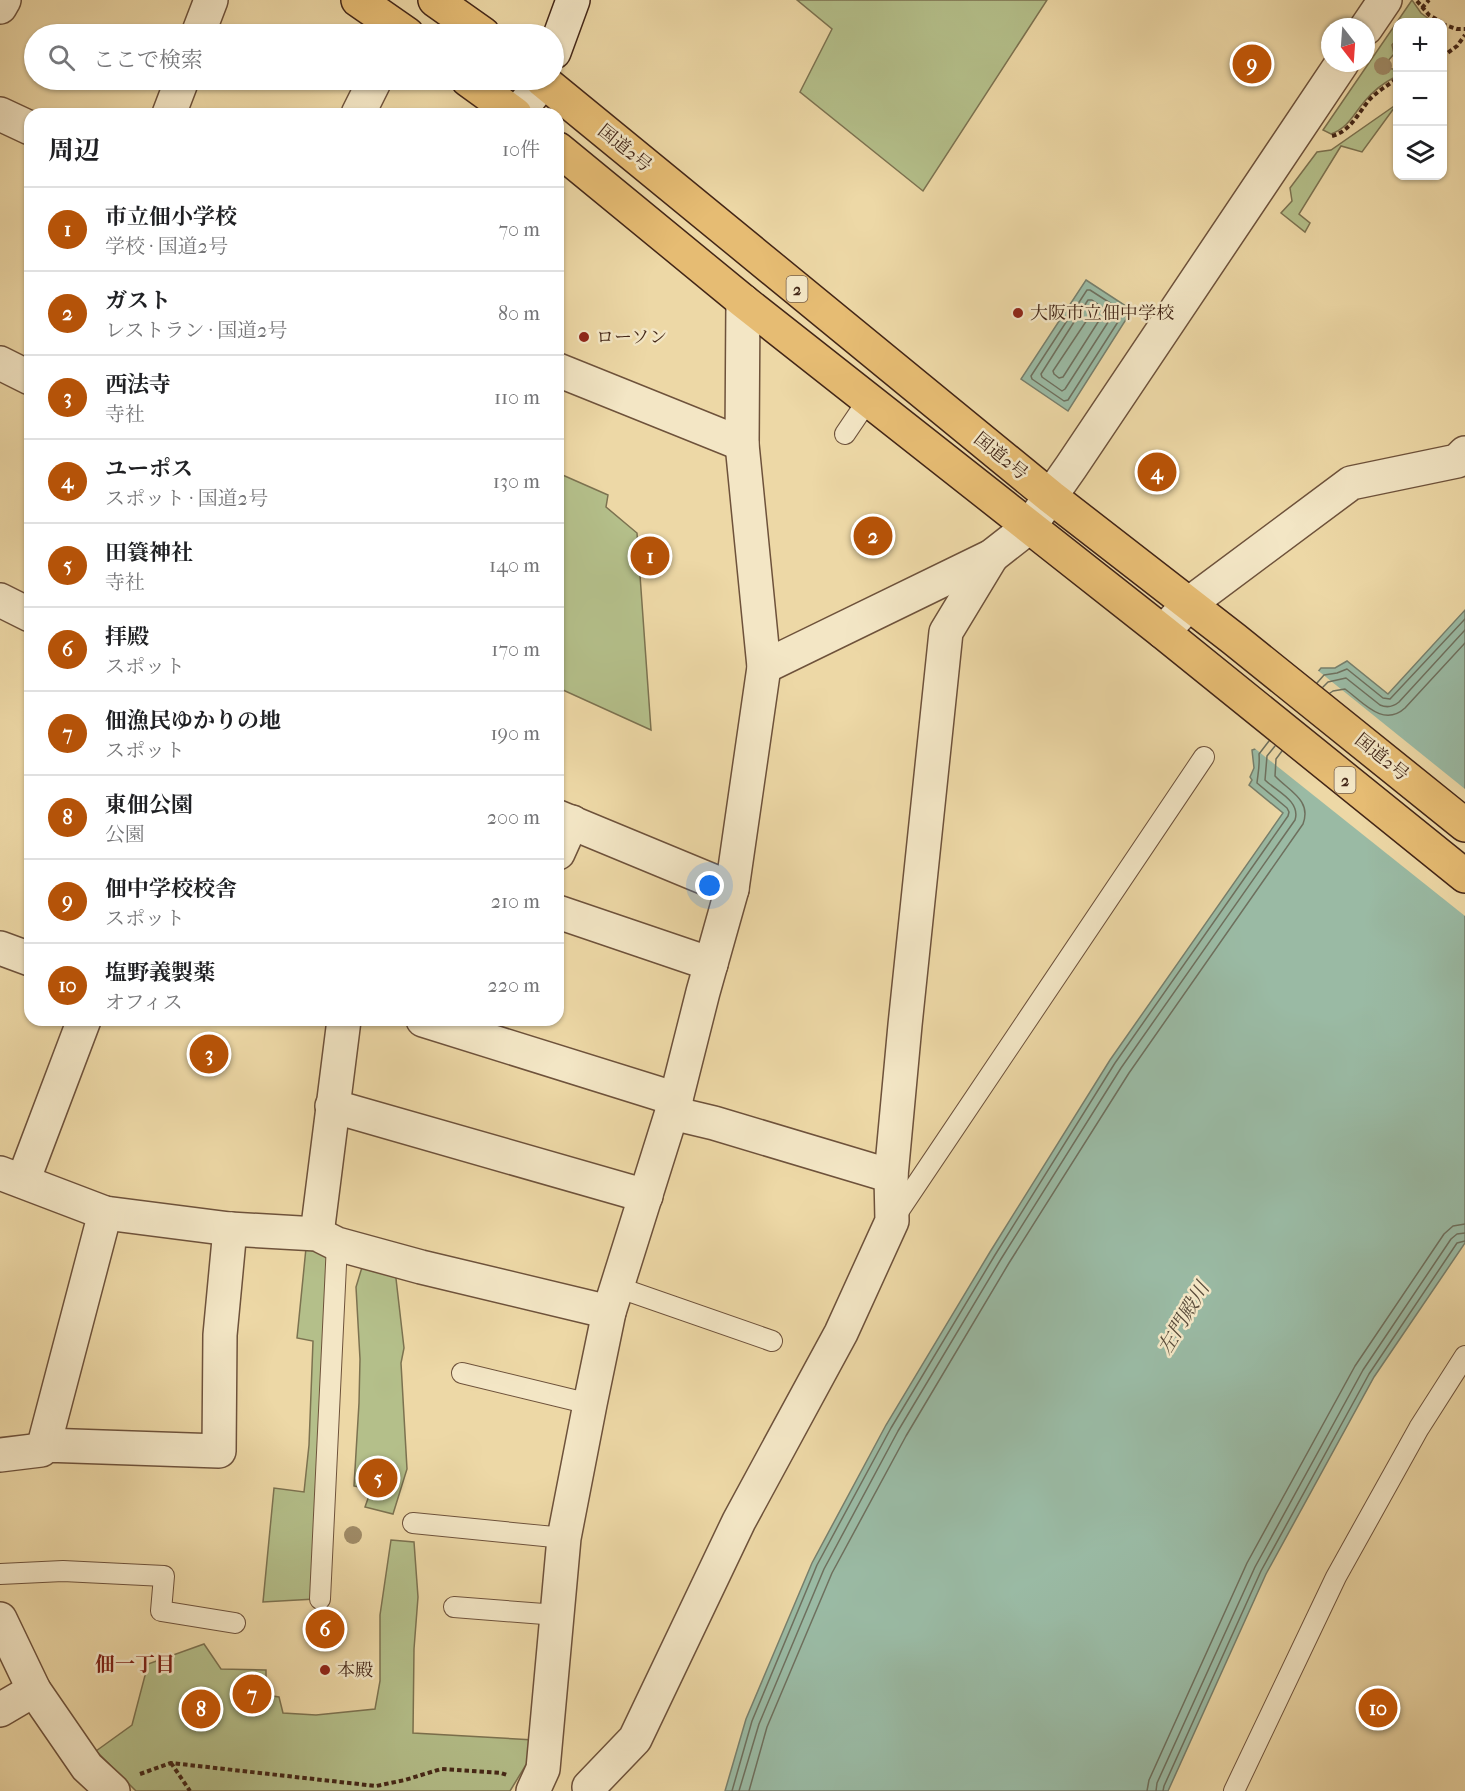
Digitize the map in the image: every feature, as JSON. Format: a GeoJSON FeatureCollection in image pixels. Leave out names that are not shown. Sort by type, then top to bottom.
{"type":"FeatureCollection","features":[{"type":"Feature","properties":{"kind":"highway"},"geometry":{"type":"LineString","coordinates":[[358,0],[390,24]]}},
{"type":"Feature","properties":{"kind":"highway"},"geometry":{"type":"LineString","coordinates":[[435,0],[469,24]]}},
{"type":"Feature","properties":{"kind":"highway","name":"国道2号"},"geometry":{"type":"LineString","coordinates":[[564,88],[1051,496],[1190,603],[1465,825]]}},
{"type":"Feature","properties":{"kind":"highway"},"geometry":{"type":"LineString","coordinates":[[482,90],[508,108]]}},
{"type":"Feature","properties":{"kind":"highway","name":"2"},"geometry":{"type":"LineString","coordinates":[[564,155],[743,301],[1163,632],[1465,876]]}},
{"type":"Feature","properties":{"kind":"street"},"geometry":{"type":"LineString","coordinates":[[0,7],[4,0]]}},
{"type":"Feature","properties":{"kind":"street"},"geometry":{"type":"LineString","coordinates":[[202,24],[211,0]]}},
{"type":"Feature","properties":{"kind":"street"},"geometry":{"type":"LineString","coordinates":[[564,24],[573,0]]}},
{"type":"Feature","properties":{"kind":"street"},"geometry":{"type":"LineString","coordinates":[[1373,18],[1385,0]]}},
{"type":"Feature","properties":{"kind":"street"},"geometry":{"type":"LineString","coordinates":[[764,667],[992,556],[1029,527],[1336,72]]}},
{"type":"Feature","properties":{"kind":"street"},"geometry":{"type":"LineString","coordinates":[[171,108],[178,90]]}},
{"type":"Feature","properties":{"kind":"street"},"geometry":{"type":"LineString","coordinates":[[361,108],[370,90]]}},
{"type":"Feature","properties":{"kind":"street"},"geometry":{"type":"LineString","coordinates":[[520,108],[534,90]]}},
{"type":"Feature","properties":{"kind":"street"},"geometry":{"type":"LineString","coordinates":[[0,114],[24,125]]}},
{"type":"Feature","properties":{"kind":"street"},"geometry":{"type":"LineString","coordinates":[[534,1788],[543,1769],[564,1538],[590,1404],[613,1300],[674,1106],[732,889],[764,667],[742,444],[743,301]]}},
{"type":"Feature","properties":{"kind":"street"},"geometry":{"type":"LineString","coordinates":[[0,363],[24,375]]}},
{"type":"Feature","properties":{"kind":"street"},"geometry":{"type":"LineString","coordinates":[[564,372],[742,444]]}},
{"type":"Feature","properties":{"kind":"street"},"geometry":{"type":"LineString","coordinates":[[1163,632],[1190,603],[1351,483],[1457,461],[1465,453]]}},
{"type":"Feature","properties":{"kind":"street"},"geometry":{"type":"LineString","coordinates":[[584,1790],[635,1739],[739,1521],[841,1333],[892,1221],[891,1176],[946,632],[992,556]]}},
{"type":"Feature","properties":{"kind":"street"},"geometry":{"type":"LineString","coordinates":[[0,600],[24,612]]}},
{"type":"Feature","properties":{"kind":"street"},"geometry":{"type":"LineString","coordinates":[[565,819],[732,889]]}},
{"type":"Feature","properties":{"kind":"street"},"geometry":{"type":"LineString","coordinates":[[564,914],[711,964]]}},
{"type":"Feature","properties":{"kind":"street"},"geometry":{"type":"LineString","coordinates":[[0,948],[24,957]]}},
{"type":"Feature","properties":{"kind":"street"},"geometry":{"type":"LineString","coordinates":[[81,1026],[12,1177],[105,1213],[327,1239],[421,1267],[613,1300]]}},
{"type":"Feature","properties":{"kind":"street"},"geometry":{"type":"LineString","coordinates":[[327,1239],[332,1106],[343,1026]]}},
{"type":"Feature","properties":{"kind":"street"},"geometry":{"type":"LineString","coordinates":[[441,1026],[674,1106],[714,1123],[891,1176]]}},
{"type":"Feature","properties":{"kind":"street"},"geometry":{"type":"LineString","coordinates":[[332,1106],[646,1196]]}},
{"type":"Feature","properties":{"kind":"street"},"geometry":{"type":"LineString","coordinates":[[0,1455],[41,1450],[44,1445],[105,1213]]}},
{"type":"Feature","properties":{"kind":"street"},"geometry":{"type":"LineString","coordinates":[[44,1445],[219,1451],[220,1335],[230,1229]]}},
{"type":"Feature","properties":{"kind":"street"},"geometry":{"type":"LineString","coordinates":[[0,1619],[34,1690],[87,1767],[111,1790]]}},
{"type":"Feature","properties":{"kind":"street"},"geometry":{"type":"LineString","coordinates":[[0,1710],[34,1690]]}},
{"type":"Feature","properties":{"kind":"lane"},"geometry":{"type":"LineString","coordinates":[[845,434],[868,400]]}},
{"type":"Feature","properties":{"kind":"lane"},"geometry":{"type":"LineString","coordinates":[[892,1221],[1204,757]]}},
{"type":"Feature","properties":{"kind":"lane"},"geometry":{"type":"LineString","coordinates":[[320,1599],[327,1239]]}},
{"type":"Feature","properties":{"kind":"lane"},"geometry":{"type":"LineString","coordinates":[[613,1300],[772,1341]]}},
{"type":"Feature","properties":{"kind":"lane"},"geometry":{"type":"LineString","coordinates":[[1234,1791],[1336,1577],[1419,1428],[1465,1356]]}},
{"type":"Feature","properties":{"kind":"lane"},"geometry":{"type":"LineString","coordinates":[[462,1373],[590,1404]]}},
{"type":"Feature","properties":{"kind":"lane"},"geometry":{"type":"LineString","coordinates":[[413,1523],[564,1538]]}},
{"type":"Feature","properties":{"kind":"lane"},"geometry":{"type":"LineString","coordinates":[[0,1574],[63,1571],[164,1576],[161,1611],[235,1623]]}},
{"type":"Feature","properties":{"kind":"lane"},"geometry":{"type":"LineString","coordinates":[[454,1607],[557,1615]]}},
{"type":"Feature","properties":{"kind":"path"},"geometry":{"type":"LineString","coordinates":[[1417,0],[1422,8],[1434,18]]}},
{"type":"Feature","properties":{"kind":"path"},"geometry":{"type":"LineString","coordinates":[[1422,8],[1429,0]]}},
{"type":"Feature","properties":{"kind":"path"},"geometry":{"type":"LineString","coordinates":[[1447,25],[1465,29]]}},
{"type":"Feature","properties":{"kind":"path"},"geometry":{"type":"LineString","coordinates":[[1447,54],[1457,46],[1465,35]]}},
{"type":"Feature","properties":{"kind":"path"},"geometry":{"type":"LineString","coordinates":[[1326,138],[1338,135],[1351,125],[1371,98],[1393,82]]}},
{"type":"Feature","properties":{"kind":"path"},"geometry":{"type":"LineString","coordinates":[[111,1790],[128,1779],[171,1763],[377,1789],[441,1769],[501,1773],[534,1788]]}},
{"type":"Feature","properties":{"kind":"path"},"geometry":{"type":"LineString","coordinates":[[171,1763],[190,1791]]}},
{"type":"Feature","properties":{"kind":"green space"},"geometry":{"type":"Polygon","coordinates":[[[797,0],[1047,0],[923,191],[800,92],[832,29],[797,0]]]}},
{"type":"Feature","properties":{"kind":"green space"},"geometry":{"type":"Polygon","coordinates":[[[1412,0],[1428,18],[1400,18],[1412,0]]]}},
{"type":"Feature","properties":{"kind":"green space"},"geometry":{"type":"Polygon","coordinates":[[[1393,28],[1393,55],[1387,62],[1388,68],[1393,69],[1393,78],[1371,95],[1342,128],[1331,134],[1323,130],[1363,72],[1375,72],[1375,54],[1393,28]]]}},
{"type":"Feature","properties":{"kind":"green space"},"geometry":{"type":"Polygon","coordinates":[[[1393,107],[1362,152],[1341,146],[1299,214],[1310,223],[1305,232],[1281,213],[1292,201],[1290,188],[1317,152],[1331,150],[1393,107]]]}},
{"type":"Feature","properties":{"kind":"green space"},"geometry":{"type":"Polygon","coordinates":[[[564,476],[608,495],[606,507],[637,533],[651,730],[564,690],[564,476]]]}},
{"type":"Feature","properties":{"kind":"green space"},"geometry":{"type":"Polygon","coordinates":[[[306,1248],[330,1251],[315,1599],[263,1602],[274,1488],[304,1492],[309,1445],[313,1341],[297,1338],[306,1248]]]}},
{"type":"Feature","properties":{"kind":"green space"},"geometry":{"type":"Polygon","coordinates":[[[363,1264],[395,1270],[404,1348],[401,1363],[407,1469],[393,1514],[365,1507],[371,1490],[354,1486],[360,1359],[356,1287],[363,1264]]]}},
{"type":"Feature","properties":{"kind":"green space"},"geometry":{"type":"Polygon","coordinates":[[[391,1540],[414,1542],[418,1597],[414,1649],[413,1733],[534,1740],[532,1755],[510,1791],[136,1791],[96,1751],[132,1725],[148,1664],[204,1644],[221,1669],[266,1670],[266,1695],[279,1697],[283,1713],[316,1715],[375,1709],[380,1681],[380,1615],[391,1540]]]}},
{"type":"Feature","properties":{"kind":"water"},"geometry":{"type":"Polygon","coordinates":[[[1086,280],[1132,310],[1068,411],[1021,379],[1086,280]]]}},
{"type":"Feature","properties":{"kind":"water","name":"左門殿川"},"geometry":{"type":"Polygon","coordinates":[[[1465,610],[1465,1243],[1374,1377],[1266,1574],[1168,1791],[725,1791],[746,1719],[812,1563],[886,1425],[990,1252],[1110,1060],[1283,813],[1249,785],[1254,768],[1252,750],[1321,668],[1335,668],[1347,661],[1388,694],[1465,610]]]}},
{"type":"Feature","properties":{"kind":"pier"},"geometry":{"type":"Polygon","coordinates":[[[1316,669],[1465,789],[1465,916],[1253,747],[1316,669]]]}},
{"type":"Feature","properties":{"kind":"place","name":"佃中学校校舎"},"geometry":{"type":"Point","coordinates":[1252,64]}},
{"type":"Feature","properties":{"kind":"place","name":"大阪市立佃中学校"},"geometry":{"type":"Point","coordinates":[1018,313]}},
{"type":"Feature","properties":{"kind":"place","name":"ローソン"},"geometry":{"type":"Point","coordinates":[584,337]}},
{"type":"Feature","properties":{"kind":"place","name":"ユーポス"},"geometry":{"type":"Point","coordinates":[1157,472]}},
{"type":"Feature","properties":{"kind":"place","name":"ガスト"},"geometry":{"type":"Point","coordinates":[873,536]}},
{"type":"Feature","properties":{"kind":"place","name":"市立佃小学校"},"geometry":{"type":"Point","coordinates":[650,556]}},
{"type":"Feature","properties":{"kind":"place","name":"西法寺"},"geometry":{"type":"Point","coordinates":[209,1054]}},
{"type":"Feature","properties":{"kind":"place","name":"田簑神社"},"geometry":{"type":"Point","coordinates":[378,1478]}},
{"type":"Feature","properties":{"kind":"place","name":"拝殿"},"geometry":{"type":"Point","coordinates":[325,1629]}},
{"type":"Feature","properties":{"kind":"place","name":"本殿"},"geometry":{"type":"Point","coordinates":[325,1670]}},
{"type":"Feature","properties":{"kind":"place","name":"佃漁民ゆかりの地"},"geometry":{"type":"Point","coordinates":[252,1694]}},
{"type":"Feature","properties":{"kind":"place","name":"塩野義製薬"},"geometry":{"type":"Point","coordinates":[1378,1708]}},
{"type":"Feature","properties":{"kind":"place","name":"東佃公園"},"geometry":{"type":"Point","coordinates":[201,1709]}},
{"type":"Feature","properties":{"kind":"district","name":"佃一丁目"},"geometry":{"type":"Point","coordinates":[135,1664]}}]}
